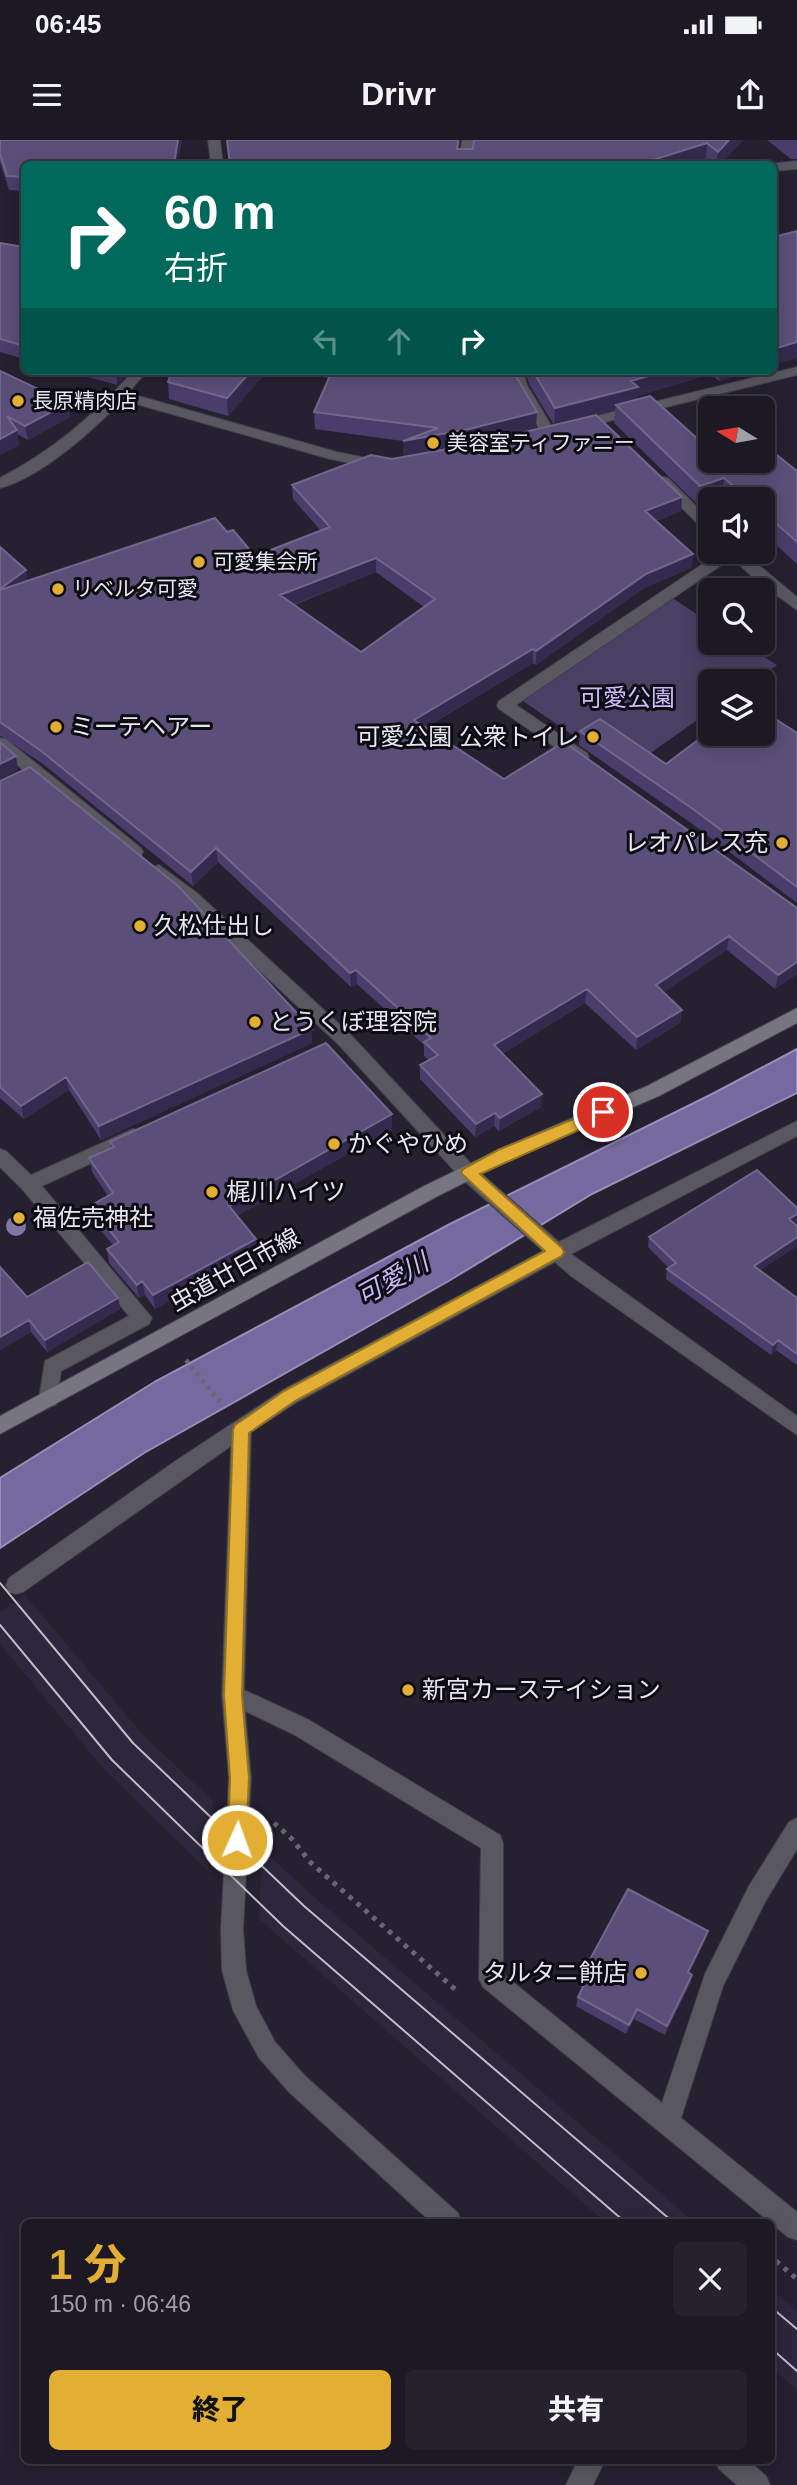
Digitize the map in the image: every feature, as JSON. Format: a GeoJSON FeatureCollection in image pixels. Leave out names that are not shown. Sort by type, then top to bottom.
{"type":"FeatureCollection","features":[{"type":"Feature","properties":{"kind":"main road","name":"虫道廿日市線"},"geometry":{"type":"LineString","coordinates":[[0,1426],[431,1191],[504,1155],[653,1091],[797,1015]]}},
{"type":"Feature","properties":{"kind":"street"},"geometry":{"type":"LineString","coordinates":[[214,140],[217,161]]}},
{"type":"Feature","properties":{"kind":"street"},"geometry":{"type":"LineString","coordinates":[[465,161],[468,140]]}},
{"type":"Feature","properties":{"kind":"street"},"geometry":{"type":"LineString","coordinates":[[777,167],[797,165]]}},
{"type":"Feature","properties":{"kind":"street"},"geometry":{"type":"LineString","coordinates":[[517,375],[541,433],[603,425],[797,371]]}},
{"type":"Feature","properties":{"kind":"street"},"geometry":{"type":"LineString","coordinates":[[0,484],[35,467],[81,432],[137,375]]}},
{"type":"Feature","properties":{"kind":"street"},"geometry":{"type":"LineString","coordinates":[[120,395],[335,456],[392,467]]}},
{"type":"Feature","properties":{"kind":"street"},"geometry":{"type":"LineString","coordinates":[[654,473],[698,516]]}},
{"type":"Feature","properties":{"kind":"street"},"geometry":{"type":"LineString","coordinates":[[595,767],[505,705],[714,564]]}},
{"type":"Feature","properties":{"kind":"street"},"geometry":{"type":"LineString","coordinates":[[747,564],[797,605]]}},
{"type":"Feature","properties":{"kind":"street"},"geometry":{"type":"LineString","coordinates":[[0,743],[29,774],[191,897],[468,1173],[551,1247],[630,1311],[797,1427]]}},
{"type":"Feature","properties":{"kind":"street"},"geometry":{"type":"LineString","coordinates":[[29,1184],[155,1126]]}},
{"type":"Feature","properties":{"kind":"street"},"geometry":{"type":"LineString","coordinates":[[16,1585],[184,1466],[289,1396],[551,1247],[797,1128]]}},
{"type":"Feature","properties":{"kind":"street"},"geometry":{"type":"LineString","coordinates":[[0,1156],[29,1184],[142,1318],[52,1367],[49,1399]]}},
{"type":"Feature","properties":{"kind":"street"},"geometry":{"type":"LineString","coordinates":[[241,1430],[233,1695],[240,1778],[232,1929],[234,1970],[245,2010],[267,2050],[297,2084],[446,2219]]}},
{"type":"Feature","properties":{"kind":"street"},"geometry":{"type":"LineString","coordinates":[[233,1695],[302,1727],[492,1843],[491,1979],[797,2228]]}},
{"type":"Feature","properties":{"kind":"street"},"geometry":{"type":"LineString","coordinates":[[667,2123],[713,1982],[757,1894],[797,1829]]}},
{"type":"Feature","properties":{"kind":"street"},"geometry":{"type":"LineString","coordinates":[[579,2485],[590,2464]]}},
{"type":"Feature","properties":{"kind":"street"},"geometry":{"type":"LineString","coordinates":[[733,2464],[757,2485]]}},
{"type":"Feature","properties":{"kind":"path"},"geometry":{"type":"LineString","coordinates":[[181,1354],[225,1409]]}},
{"type":"Feature","properties":{"kind":"path"},"geometry":{"type":"LineString","coordinates":[[775,2260],[797,2279]]}},
{"type":"Feature","properties":{"kind":"shaded area"},"geometry":{"type":"Polygon","coordinates":[[[25,1595],[143,1735],[213,1801],[208,1871],[103,1768],[0,1644],[0,1612],[25,1595]]]}},
{"type":"Feature","properties":{"kind":"shaded area"},"geometry":{"type":"Polygon","coordinates":[[[262,1849],[313,1896],[690,2219],[602,2219],[259,1919],[262,1849]]]}},
{"type":"Feature","properties":{"kind":"shaded area"},"geometry":{"type":"Polygon","coordinates":[[[775,2292],[797,2311],[797,2390],[775,2371],[775,2292]]]}},
{"type":"Feature","properties":{"kind":"green space","name":"可愛公園"},"geometry":{"type":"Polygon","coordinates":[[[671,597],[698,615],[698,655],[761,655],[777,665],[772,669],[698,669],[698,719],[625,771],[520,699],[671,597]]]}},
{"type":"Feature","properties":{"kind":"water","name":"可愛川"},"geometry":{"type":"Polygon","coordinates":[[[797,1049],[797,1093],[592,1194],[447,1282],[144,1453],[0,1548],[0,1478],[156,1381],[448,1225],[797,1049]]]}},
{"type":"Feature","properties":{"kind":"building"},"geometry":{"type":"Polygon","coordinates":[[[0,140],[178,140],[174,161],[21,161],[21,177],[7,176],[0,154],[0,140]]]}},
{"type":"Feature","properties":{"kind":"building"},"geometry":{"type":"Polygon","coordinates":[[[227,140],[458,140],[457,149],[473,149],[474,140],[729,140],[718,152],[707,143],[650,161],[230,161],[227,140]]]}},
{"type":"Feature","properties":{"kind":"building"},"geometry":{"type":"Polygon","coordinates":[[[797,231],[797,342],[777,348],[777,236],[797,231]]]}},
{"type":"Feature","properties":{"kind":"building"},"geometry":{"type":"Polygon","coordinates":[[[0,243],[21,246],[21,345],[0,339],[0,243]]]}},
{"type":"Feature","properties":{"kind":"building"},"geometry":{"type":"Polygon","coordinates":[[[0,371],[68,403],[25,426],[7,416],[17,430],[0,439],[0,371]]]}},
{"type":"Feature","properties":{"kind":"building"},"geometry":{"type":"Polygon","coordinates":[[[171,375],[247,375],[227,398],[168,382],[171,375]]]}},
{"type":"Feature","properties":{"kind":"building"},"geometry":{"type":"Polygon","coordinates":[[[330,375],[515,375],[537,412],[469,429],[403,441],[438,428],[314,412],[330,375]]]}},
{"type":"Feature","properties":{"kind":"building"},"geometry":{"type":"Polygon","coordinates":[[[535,375],[651,375],[631,381],[638,387],[555,408],[535,375]]]}},
{"type":"Feature","properties":{"kind":"building"},"geometry":{"type":"Polygon","coordinates":[[[650,396],[698,439],[698,473],[775,473],[775,454],[797,471],[797,542],[775,523],[775,487],[734,487],[724,478],[700,486],[616,405],[650,396]]]}},
{"type":"Feature","properties":{"kind":"building"},"geometry":{"type":"Polygon","coordinates":[[[596,415],[682,497],[645,511],[693,554],[646,574],[536,651],[533,649],[414,720],[504,779],[564,742],[797,908],[797,962],[778,975],[729,936],[656,985],[682,1010],[637,1037],[587,989],[494,1045],[542,1094],[500,1118],[495,1113],[476,1124],[420,1065],[438,1055],[424,1042],[431,1038],[356,970],[350,973],[216,848],[191,872],[40,750],[0,722],[0,590],[215,518],[227,532],[233,530],[255,556],[330,527],[292,485],[371,455],[392,459],[470,445],[596,415]],[[376,558],[280,595],[361,652],[435,599],[376,558]]]}},
{"type":"Feature","properties":{"kind":"building"},"geometry":{"type":"Polygon","coordinates":[[[0,547],[26,570],[0,589],[0,547]]]}},
{"type":"Feature","properties":{"kind":"building"},"geometry":{"type":"Polygon","coordinates":[[[600,719],[666,764],[698,740],[698,746],[775,746],[775,719],[797,733],[797,887],[693,809],[580,731],[600,719]]]}},
{"type":"Feature","properties":{"kind":"building"},"geometry":{"type":"Polygon","coordinates":[[[0,742],[16,756],[0,764],[0,742]]]}},
{"type":"Feature","properties":{"kind":"building"},"geometry":{"type":"Polygon","coordinates":[[[30,767],[178,886],[312,1029],[99,1126],[66,1077],[21,1106],[0,1087],[0,781],[30,767]]]}},
{"type":"Feature","properties":{"kind":"building"},"geometry":{"type":"Polygon","coordinates":[[[326,1043],[392,1114],[229,1206],[256,1239],[153,1295],[142,1281],[137,1285],[107,1249],[119,1242],[90,1206],[113,1193],[89,1158],[114,1147],[110,1142],[326,1043]]]}},
{"type":"Feature","properties":{"kind":"building"},"geometry":{"type":"Polygon","coordinates":[[[757,1170],[797,1208],[797,1214],[789,1219],[797,1226],[797,1237],[754,1266],[797,1298],[797,1354],[778,1340],[773,1345],[667,1269],[676,1263],[649,1237],[757,1170]]]}},
{"type":"Feature","properties":{"kind":"building"},"geometry":{"type":"Polygon","coordinates":[[[88,1262],[118,1298],[45,1340],[29,1320],[0,1337],[0,1267],[27,1297],[88,1262]]]}},
{"type":"Feature","properties":{"kind":"building"},"geometry":{"type":"Polygon","coordinates":[[[628,1889],[708,1931],[688,1972],[692,1975],[667,2026],[637,2009],[629,2025],[578,1997],[587,1979],[581,1976],[628,1889]]]}},
{"type":"Feature","properties":{"kind":"tram line"},"geometry":{"type":"LineString","coordinates":[[0,1583],[133,1743],[304,1906],[669,2219]]}},
{"type":"Feature","properties":{"kind":"tram line"},"geometry":{"type":"LineString","coordinates":[[0,1625],[112,1760],[283,1926],[622,2219]]}},
{"type":"Feature","properties":{"kind":"tram line"},"geometry":{"type":"LineString","coordinates":[[775,2311],[797,2329]]}},
{"type":"Feature","properties":{"kind":"tram line"},"geometry":{"type":"LineString","coordinates":[[775,2352],[797,2371]]}},
{"type":"Feature","properties":{"kind":"place","name":"長原精肉店"},"geometry":{"type":"Point","coordinates":[18,401]}},
{"type":"Feature","properties":{"kind":"place","name":"美容室ティファニー"},"geometry":{"type":"Point","coordinates":[433,443]}},
{"type":"Feature","properties":{"kind":"place","name":"可愛集会所"},"geometry":{"type":"Point","coordinates":[199,562]}},
{"type":"Feature","properties":{"kind":"place","name":"リベルタ可愛"},"geometry":{"type":"Point","coordinates":[58,589]}},
{"type":"Feature","properties":{"kind":"place","name":"ミーテヘアー"},"geometry":{"type":"Point","coordinates":[56,727]}},
{"type":"Feature","properties":{"kind":"place","name":"可愛公園 公衆トイレ"},"geometry":{"type":"Point","coordinates":[593,737]}},
{"type":"Feature","properties":{"kind":"place","name":"レオパレス充"},"geometry":{"type":"Point","coordinates":[782,843]}},
{"type":"Feature","properties":{"kind":"place","name":"久松仕出し"},"geometry":{"type":"Point","coordinates":[140,926]}},
{"type":"Feature","properties":{"kind":"place","name":"とうくぼ理容院"},"geometry":{"type":"Point","coordinates":[255,1022]}},
{"type":"Feature","properties":{"kind":"place","name":"かぐやひめ"},"geometry":{"type":"Point","coordinates":[334,1144]}},
{"type":"Feature","properties":{"kind":"place","name":"梶川ハイツ"},"geometry":{"type":"Point","coordinates":[212,1192]}},
{"type":"Feature","properties":{"kind":"place","name":"福佐売神社"},"geometry":{"type":"Point","coordinates":[19,1218]}},
{"type":"Feature","properties":{"kind":"place","name":"新宮カーステイション"},"geometry":{"type":"Point","coordinates":[408,1690]}},
{"type":"Feature","properties":{"kind":"place","name":"タルタニ餅店"},"geometry":{"type":"Point","coordinates":[641,1973]}},
{"type":"Feature","properties":{"kind":"route"},"geometry":{"type":"LineString","coordinates":[[237,1840],[240,1778],[233,1695],[241,1430],[289,1396],[557,1252],[468,1173],[603,1112]]}}]}
